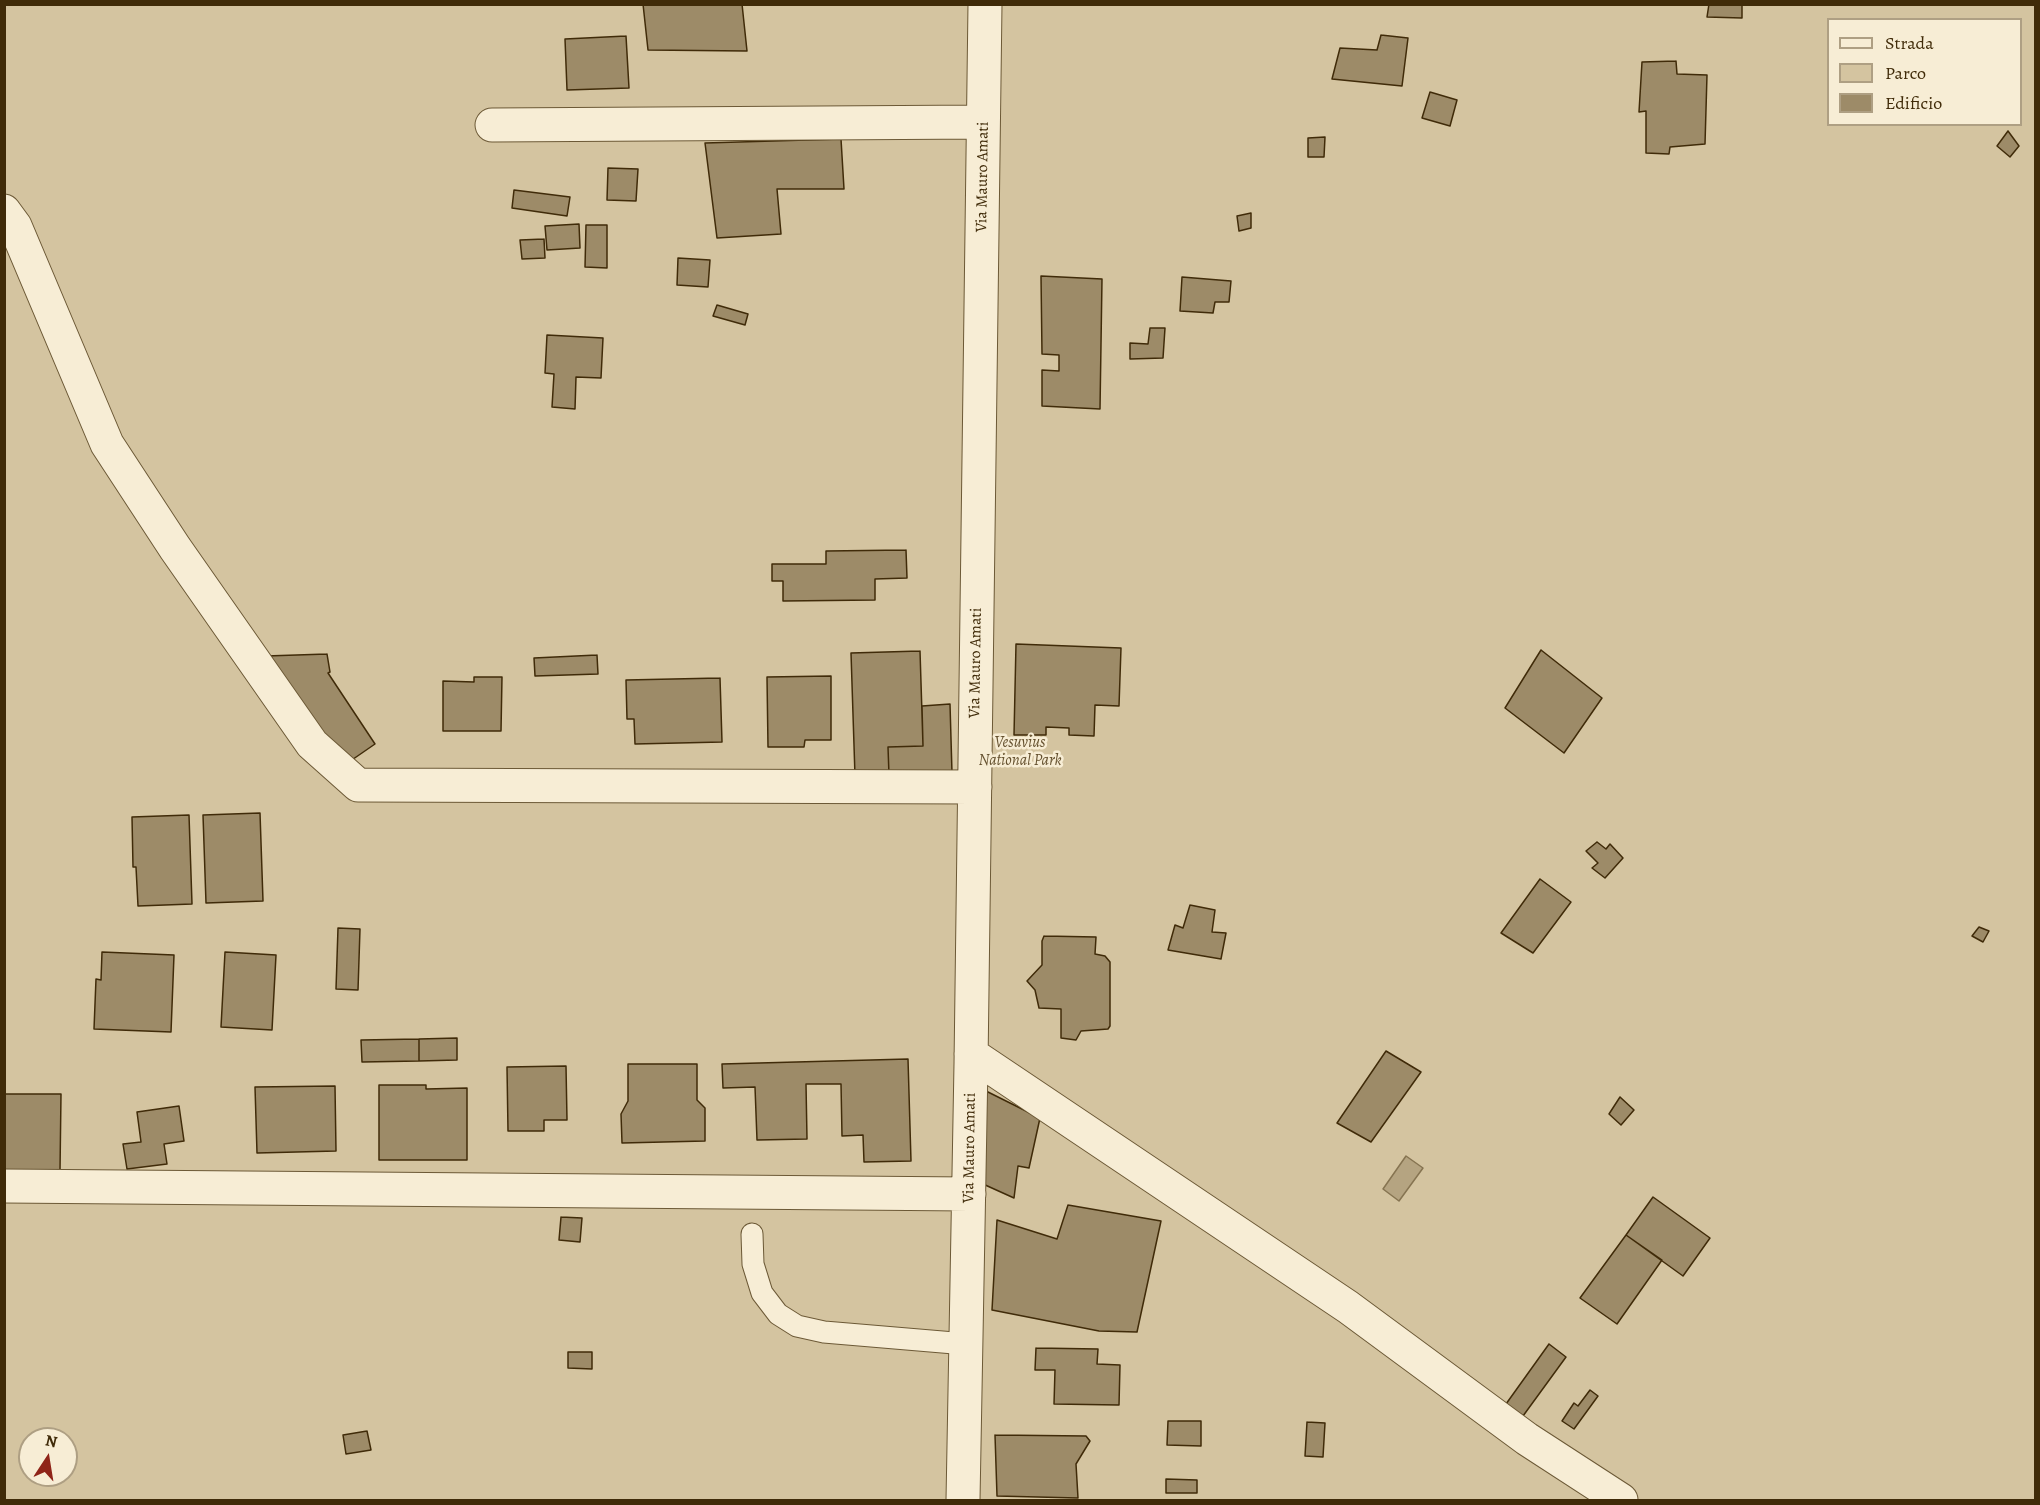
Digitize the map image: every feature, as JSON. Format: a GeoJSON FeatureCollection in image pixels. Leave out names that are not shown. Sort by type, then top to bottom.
{"type":"FeatureCollection","features":[{"type":"Feature","properties":{"kind":"street","name":"Via Mauro Amati"},"geometry":{"type":"LineString","coordinates":[[963,1500],[985,4]]}},
{"type":"Feature","properties":{"kind":"street"},"geometry":{"type":"LineString","coordinates":[[492,125],[983,122]]}},
{"type":"Feature","properties":{"kind":"street"},"geometry":{"type":"LineString","coordinates":[[4,212],[15,226],[107,444],[175,548],[312,744],[358,785],[975,787]]}},
{"type":"Feature","properties":{"kind":"street"},"geometry":{"type":"LineString","coordinates":[[971,1054],[1348,1307],[1527,1439],[1621,1500]]}},
{"type":"Feature","properties":{"kind":"street"},"geometry":{"type":"LineString","coordinates":[[4,1186],[969,1194]]}},
{"type":"Feature","properties":{"kind":"lane"},"geometry":{"type":"LineString","coordinates":[[752,1234],[753,1264],[762,1293],[778,1314],[797,1326],[824,1332],[966,1344]]}},
{"type":"Feature","properties":{"kind":"green space","name":"Vesuvius National Park"},"geometry":{"type":"Polygon","coordinates":[[[5,5],[2035,5],[2035,1500],[5,1500],[5,5]]]}},
{"type":"Feature","properties":{"kind":"shaded area"},"geometry":{"type":"Polygon","coordinates":[[[1406,1156],[1423,1168],[1399,1201],[1383,1189],[1406,1156]]]}},
{"type":"Feature","properties":{"kind":"building"},"geometry":{"type":"Polygon","coordinates":[[[643,4],[742,4],[747,51],[648,50],[643,4]]]}},
{"type":"Feature","properties":{"kind":"building"},"geometry":{"type":"Polygon","coordinates":[[[1709,4],[1742,4],[1742,18],[1707,17],[1709,4]]]}},
{"type":"Feature","properties":{"kind":"building"},"geometry":{"type":"Polygon","coordinates":[[[1381,35],[1408,38],[1402,86],[1332,79],[1340,48],[1377,50],[1381,35]]]}},
{"type":"Feature","properties":{"kind":"building"},"geometry":{"type":"Polygon","coordinates":[[[626,36],[629,88],[567,90],[565,39],[626,36]]]}},
{"type":"Feature","properties":{"kind":"building"},"geometry":{"type":"Polygon","coordinates":[[[1676,61],[1677,74],[1707,75],[1705,144],[1670,147],[1669,154],[1646,153],[1646,111],[1639,112],[1642,62],[1676,61]]]}},
{"type":"Feature","properties":{"kind":"building"},"geometry":{"type":"Polygon","coordinates":[[[1430,92],[1457,100],[1450,126],[1422,118],[1430,92]]]}},
{"type":"Feature","properties":{"kind":"building"},"geometry":{"type":"Polygon","coordinates":[[[2008,131],[2019,146],[2010,157],[1997,146],[2008,131]]]}},
{"type":"Feature","properties":{"kind":"building"},"geometry":{"type":"Polygon","coordinates":[[[1325,137],[1324,157],[1308,157],[1308,138],[1325,137]]]}},
{"type":"Feature","properties":{"kind":"building"},"geometry":{"type":"Polygon","coordinates":[[[841,139],[844,189],[777,189],[781,234],[717,238],[705,143],[841,139]]]}},
{"type":"Feature","properties":{"kind":"building"},"geometry":{"type":"Polygon","coordinates":[[[608,168],[638,169],[636,201],[607,200],[608,168]]]}},
{"type":"Feature","properties":{"kind":"building"},"geometry":{"type":"Polygon","coordinates":[[[514,190],[570,197],[567,216],[512,208],[514,190]]]}},
{"type":"Feature","properties":{"kind":"building"},"geometry":{"type":"Polygon","coordinates":[[[1251,213],[1251,228],[1239,231],[1237,216],[1251,213]]]}},
{"type":"Feature","properties":{"kind":"building"},"geometry":{"type":"Polygon","coordinates":[[[579,224],[580,248],[547,250],[545,226],[579,224]]]}},
{"type":"Feature","properties":{"kind":"building"},"geometry":{"type":"Polygon","coordinates":[[[586,225],[607,225],[607,268],[585,267],[586,225]]]}},
{"type":"Feature","properties":{"kind":"building"},"geometry":{"type":"Polygon","coordinates":[[[544,239],[545,258],[522,259],[520,240],[544,239]]]}},
{"type":"Feature","properties":{"kind":"building"},"geometry":{"type":"Polygon","coordinates":[[[678,258],[710,260],[708,287],[677,285],[678,258]]]}},
{"type":"Feature","properties":{"kind":"building"},"geometry":{"type":"Polygon","coordinates":[[[1041,276],[1102,279],[1100,409],[1042,406],[1042,370],[1059,371],[1059,355],[1042,354],[1041,276]]]}},
{"type":"Feature","properties":{"kind":"building"},"geometry":{"type":"Polygon","coordinates":[[[1182,277],[1231,281],[1229,302],[1215,302],[1213,313],[1180,311],[1182,277]]]}},
{"type":"Feature","properties":{"kind":"building"},"geometry":{"type":"Polygon","coordinates":[[[717,305],[748,314],[745,325],[713,316],[717,305]]]}},
{"type":"Feature","properties":{"kind":"building"},"geometry":{"type":"Polygon","coordinates":[[[1150,328],[1165,328],[1163,358],[1130,359],[1130,343],[1148,344],[1150,328]]]}},
{"type":"Feature","properties":{"kind":"building"},"geometry":{"type":"Polygon","coordinates":[[[547,335],[603,338],[601,378],[576,377],[575,409],[552,407],[554,374],[545,373],[547,335]]]}},
{"type":"Feature","properties":{"kind":"building"},"geometry":{"type":"Polygon","coordinates":[[[906,550],[907,578],[875,579],[875,600],[783,601],[783,581],[772,581],[772,564],[826,564],[826,551],[906,550]]]}},
{"type":"Feature","properties":{"kind":"building"},"geometry":{"type":"Polygon","coordinates":[[[1016,644],[1121,648],[1119,706],[1095,705],[1094,736],[1069,735],[1069,728],[1046,727],[1046,735],[1014,735],[1016,644]]]}},
{"type":"Feature","properties":{"kind":"building"},"geometry":{"type":"Polygon","coordinates":[[[1541,650],[1602,698],[1564,753],[1505,708],[1541,650]]]}},
{"type":"Feature","properties":{"kind":"building"},"geometry":{"type":"Polygon","coordinates":[[[920,651],[923,746],[888,747],[889,775],[855,776],[851,653],[920,651]]]}},
{"type":"Feature","properties":{"kind":"building"},"geometry":{"type":"Polygon","coordinates":[[[327,654],[330,672],[328,673],[375,744],[346,764],[266,656],[327,654]]]}},
{"type":"Feature","properties":{"kind":"building"},"geometry":{"type":"Polygon","coordinates":[[[597,655],[598,674],[535,676],[534,658],[597,655]]]}},
{"type":"Feature","properties":{"kind":"building"},"geometry":{"type":"Polygon","coordinates":[[[831,676],[831,740],[805,740],[804,747],[768,747],[767,677],[831,676]]]}},
{"type":"Feature","properties":{"kind":"building"},"geometry":{"type":"Polygon","coordinates":[[[474,677],[502,677],[501,731],[443,731],[443,681],[474,682],[474,677]]]}},
{"type":"Feature","properties":{"kind":"building"},"geometry":{"type":"Polygon","coordinates":[[[720,678],[722,742],[635,744],[634,719],[627,719],[626,680],[720,678]]]}},
{"type":"Feature","properties":{"kind":"building"},"geometry":{"type":"Polygon","coordinates":[[[950,704],[952,773],[889,775],[888,747],[923,746],[922,706],[950,704]]]}},
{"type":"Feature","properties":{"kind":"building"},"geometry":{"type":"Polygon","coordinates":[[[260,813],[263,901],[206,903],[203,815],[260,813]]]}},
{"type":"Feature","properties":{"kind":"building"},"geometry":{"type":"Polygon","coordinates":[[[189,815],[192,904],[138,906],[136,867],[133,867],[132,817],[189,815]]]}},
{"type":"Feature","properties":{"kind":"building"},"geometry":{"type":"Polygon","coordinates":[[[1597,842],[1606,849],[1610,844],[1623,858],[1605,878],[1592,868],[1598,863],[1586,851],[1597,842]]]}},
{"type":"Feature","properties":{"kind":"building"},"geometry":{"type":"Polygon","coordinates":[[[1540,879],[1571,902],[1533,953],[1501,933],[1540,879]]]}},
{"type":"Feature","properties":{"kind":"building"},"geometry":{"type":"Polygon","coordinates":[[[1190,905],[1215,910],[1212,932],[1226,933],[1221,959],[1168,950],[1175,925],[1183,928],[1190,905]]]}},
{"type":"Feature","properties":{"kind":"building"},"geometry":{"type":"Polygon","coordinates":[[[1979,927],[1989,931],[1983,942],[1972,936],[1979,927]]]}},
{"type":"Feature","properties":{"kind":"building"},"geometry":{"type":"Polygon","coordinates":[[[338,928],[360,929],[358,990],[336,989],[338,928]]]}},
{"type":"Feature","properties":{"kind":"building"},"geometry":{"type":"Polygon","coordinates":[[[1044,936],[1096,937],[1095,954],[1105,956],[1110,962],[1110,1026],[1108,1029],[1081,1031],[1076,1040],[1061,1038],[1061,1009],[1039,1008],[1035,990],[1027,981],[1042,965],[1044,936]]]}},
{"type":"Feature","properties":{"kind":"building"},"geometry":{"type":"Polygon","coordinates":[[[102,952],[174,955],[171,1032],[94,1029],[96,979],[101,980],[102,952]]]}},
{"type":"Feature","properties":{"kind":"building"},"geometry":{"type":"Polygon","coordinates":[[[225,952],[276,955],[272,1030],[221,1027],[225,952]]]}},
{"type":"Feature","properties":{"kind":"building"},"geometry":{"type":"Polygon","coordinates":[[[457,1038],[457,1060],[419,1061],[419,1039],[457,1038]]]}},
{"type":"Feature","properties":{"kind":"building"},"geometry":{"type":"Polygon","coordinates":[[[419,1039],[419,1061],[362,1062],[361,1040],[419,1039]]]}},
{"type":"Feature","properties":{"kind":"building"},"geometry":{"type":"Polygon","coordinates":[[[1386,1051],[1421,1072],[1371,1142],[1337,1123],[1386,1051]]]}},
{"type":"Feature","properties":{"kind":"building"},"geometry":{"type":"Polygon","coordinates":[[[908,1059],[911,1161],[864,1162],[863,1135],[842,1136],[841,1084],[806,1084],[807,1139],[757,1140],[755,1087],[723,1088],[722,1064],[908,1059]]]}},
{"type":"Feature","properties":{"kind":"building"},"geometry":{"type":"Polygon","coordinates":[[[628,1064],[697,1064],[697,1100],[705,1108],[705,1141],[622,1143],[621,1114],[628,1101],[628,1064]]]}},
{"type":"Feature","properties":{"kind":"building"},"geometry":{"type":"Polygon","coordinates":[[[566,1066],[567,1120],[544,1120],[544,1131],[508,1131],[507,1067],[566,1066]]]}},
{"type":"Feature","properties":{"kind":"building"},"geometry":{"type":"Polygon","coordinates":[[[379,1085],[426,1085],[426,1089],[467,1088],[467,1160],[379,1160],[379,1085]]]}},
{"type":"Feature","properties":{"kind":"building"},"geometry":{"type":"Polygon","coordinates":[[[335,1086],[336,1151],[257,1153],[255,1087],[335,1086]]]}},
{"type":"Feature","properties":{"kind":"building"},"geometry":{"type":"Polygon","coordinates":[[[984,1090],[1040,1118],[1029,1168],[1018,1166],[1014,1198],[983,1184],[984,1090]]]}},
{"type":"Feature","properties":{"kind":"building"},"geometry":{"type":"Polygon","coordinates":[[[4,1094],[61,1094],[60,1171],[4,1170],[4,1094]]]}},
{"type":"Feature","properties":{"kind":"building"},"geometry":{"type":"Polygon","coordinates":[[[1620,1097],[1634,1110],[1621,1125],[1609,1114],[1620,1097]]]}},
{"type":"Feature","properties":{"kind":"building"},"geometry":{"type":"Polygon","coordinates":[[[179,1106],[184,1141],[164,1144],[167,1164],[127,1169],[123,1144],[141,1142],[137,1112],[179,1106]]]}},
{"type":"Feature","properties":{"kind":"building"},"geometry":{"type":"Polygon","coordinates":[[[1653,1197],[1710,1238],[1683,1276],[1626,1235],[1653,1197]]]}},
{"type":"Feature","properties":{"kind":"building"},"geometry":{"type":"Polygon","coordinates":[[[1068,1205],[1161,1221],[1137,1332],[1099,1331],[992,1310],[997,1220],[1057,1239],[1068,1205]]]}},
{"type":"Feature","properties":{"kind":"building"},"geometry":{"type":"Polygon","coordinates":[[[561,1217],[582,1218],[580,1242],[559,1240],[561,1217]]]}},
{"type":"Feature","properties":{"kind":"building"},"geometry":{"type":"Polygon","coordinates":[[[1626,1235],[1662,1260],[1617,1324],[1580,1298],[1626,1235]]]}},
{"type":"Feature","properties":{"kind":"building"},"geometry":{"type":"Polygon","coordinates":[[[1549,1344],[1566,1357],[1523,1416],[1506,1404],[1549,1344]]]}},
{"type":"Feature","properties":{"kind":"building"},"geometry":{"type":"Polygon","coordinates":[[[1036,1348],[1098,1349],[1097,1364],[1120,1365],[1119,1405],[1054,1404],[1055,1370],[1035,1370],[1036,1348]]]}},
{"type":"Feature","properties":{"kind":"building"},"geometry":{"type":"Polygon","coordinates":[[[568,1352],[592,1352],[592,1369],[568,1368],[568,1352]]]}},
{"type":"Feature","properties":{"kind":"building"},"geometry":{"type":"Polygon","coordinates":[[[1590,1390],[1598,1396],[1574,1429],[1562,1421],[1574,1403],[1578,1406],[1590,1390]]]}},
{"type":"Feature","properties":{"kind":"building"},"geometry":{"type":"Polygon","coordinates":[[[1168,1421],[1201,1421],[1201,1446],[1167,1445],[1168,1421]]]}},
{"type":"Feature","properties":{"kind":"building"},"geometry":{"type":"Polygon","coordinates":[[[1307,1422],[1325,1423],[1323,1457],[1305,1456],[1307,1422]]]}},
{"type":"Feature","properties":{"kind":"building"},"geometry":{"type":"Polygon","coordinates":[[[367,1431],[371,1450],[346,1454],[343,1435],[367,1431]]]}},
{"type":"Feature","properties":{"kind":"building"},"geometry":{"type":"Polygon","coordinates":[[[995,1435],[1086,1436],[1090,1441],[1076,1464],[1078,1498],[997,1496],[995,1435]]]}},
{"type":"Feature","properties":{"kind":"building"},"geometry":{"type":"Polygon","coordinates":[[[1166,1479],[1197,1480],[1197,1493],[1166,1493],[1166,1479]]]}}]}
